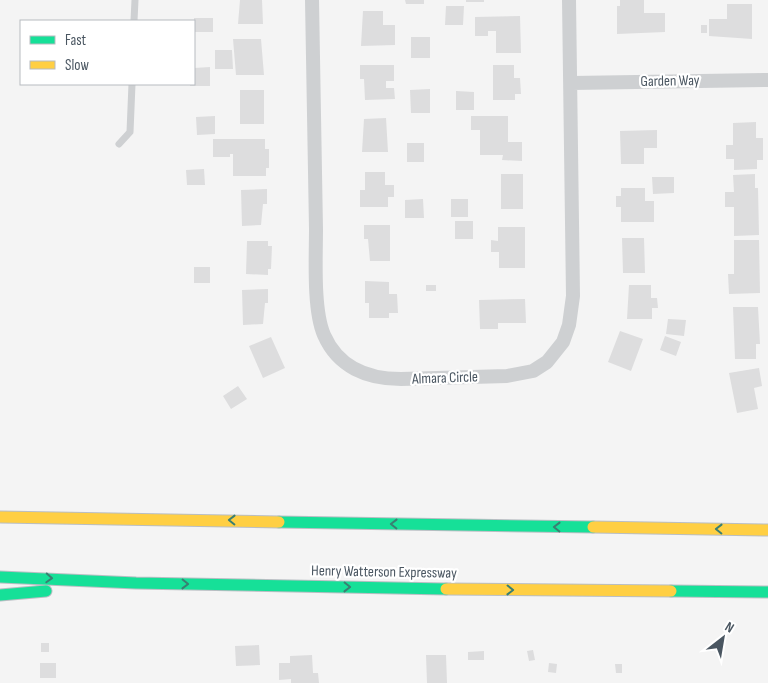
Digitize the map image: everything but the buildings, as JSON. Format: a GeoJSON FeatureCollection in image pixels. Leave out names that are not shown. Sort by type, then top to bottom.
{"type":"FeatureCollection","features":[{"type":"Feature","properties":{"kind":"highway"},"geometry":{"type":"LineString","coordinates":[[0,517],[768,530]]}},
{"type":"Feature","properties":{"kind":"highway","name":"Henry Watterson Expressway"},"geometry":{"type":"LineString","coordinates":[[0,576],[136,583],[768,592]]}},
{"type":"Feature","properties":{"kind":"highway"},"geometry":{"type":"LineString","coordinates":[[0,595],[136,583]]}},
{"type":"Feature","properties":{"kind":"highway"},"geometry":{"type":"LineString","coordinates":[[668,592],[768,602]]}},
{"type":"Feature","properties":{"kind":"street","name":"Almara Circle"},"geometry":{"type":"LineString","coordinates":[[312,0],[319,310],[324,336],[336,355],[358,372],[367,375],[401,379],[520,375],[547,362],[556,353],[570,325],[573,302],[572,83],[569,0]]}},
{"type":"Feature","properties":{"kind":"street","name":"Garden Way"},"geometry":{"type":"LineString","coordinates":[[572,83],[768,80]]}},
{"type":"Feature","properties":{"kind":"lane"},"geometry":{"type":"LineString","coordinates":[[134,20],[135,0]]}},
{"type":"Feature","properties":{"kind":"lane"},"geometry":{"type":"LineString","coordinates":[[118,144],[130,132],[132,85]]}},
{"type":"Feature","properties":{"kind":"traffic: fast"},"geometry":{"type":"LineString","coordinates":[[279,522],[593,527]]}},
{"type":"Feature","properties":{"kind":"traffic: fast"},"geometry":{"type":"LineString","coordinates":[[0,577],[136,583],[446,589]]}},
{"type":"Feature","properties":{"kind":"traffic: fast"},"geometry":{"type":"LineString","coordinates":[[0,595],[46,591]]}},
{"type":"Feature","properties":{"kind":"traffic: fast"},"geometry":{"type":"LineString","coordinates":[[671,591],[768,592]]}},
{"type":"Feature","properties":{"kind":"traffic: slow"},"geometry":{"type":"LineString","coordinates":[[0,517],[279,522]]}},
{"type":"Feature","properties":{"kind":"traffic: slow"},"geometry":{"type":"LineString","coordinates":[[593,527],[768,530]]}},
{"type":"Feature","properties":{"kind":"traffic: slow"},"geometry":{"type":"LineString","coordinates":[[446,589],[671,591]]}}]}
